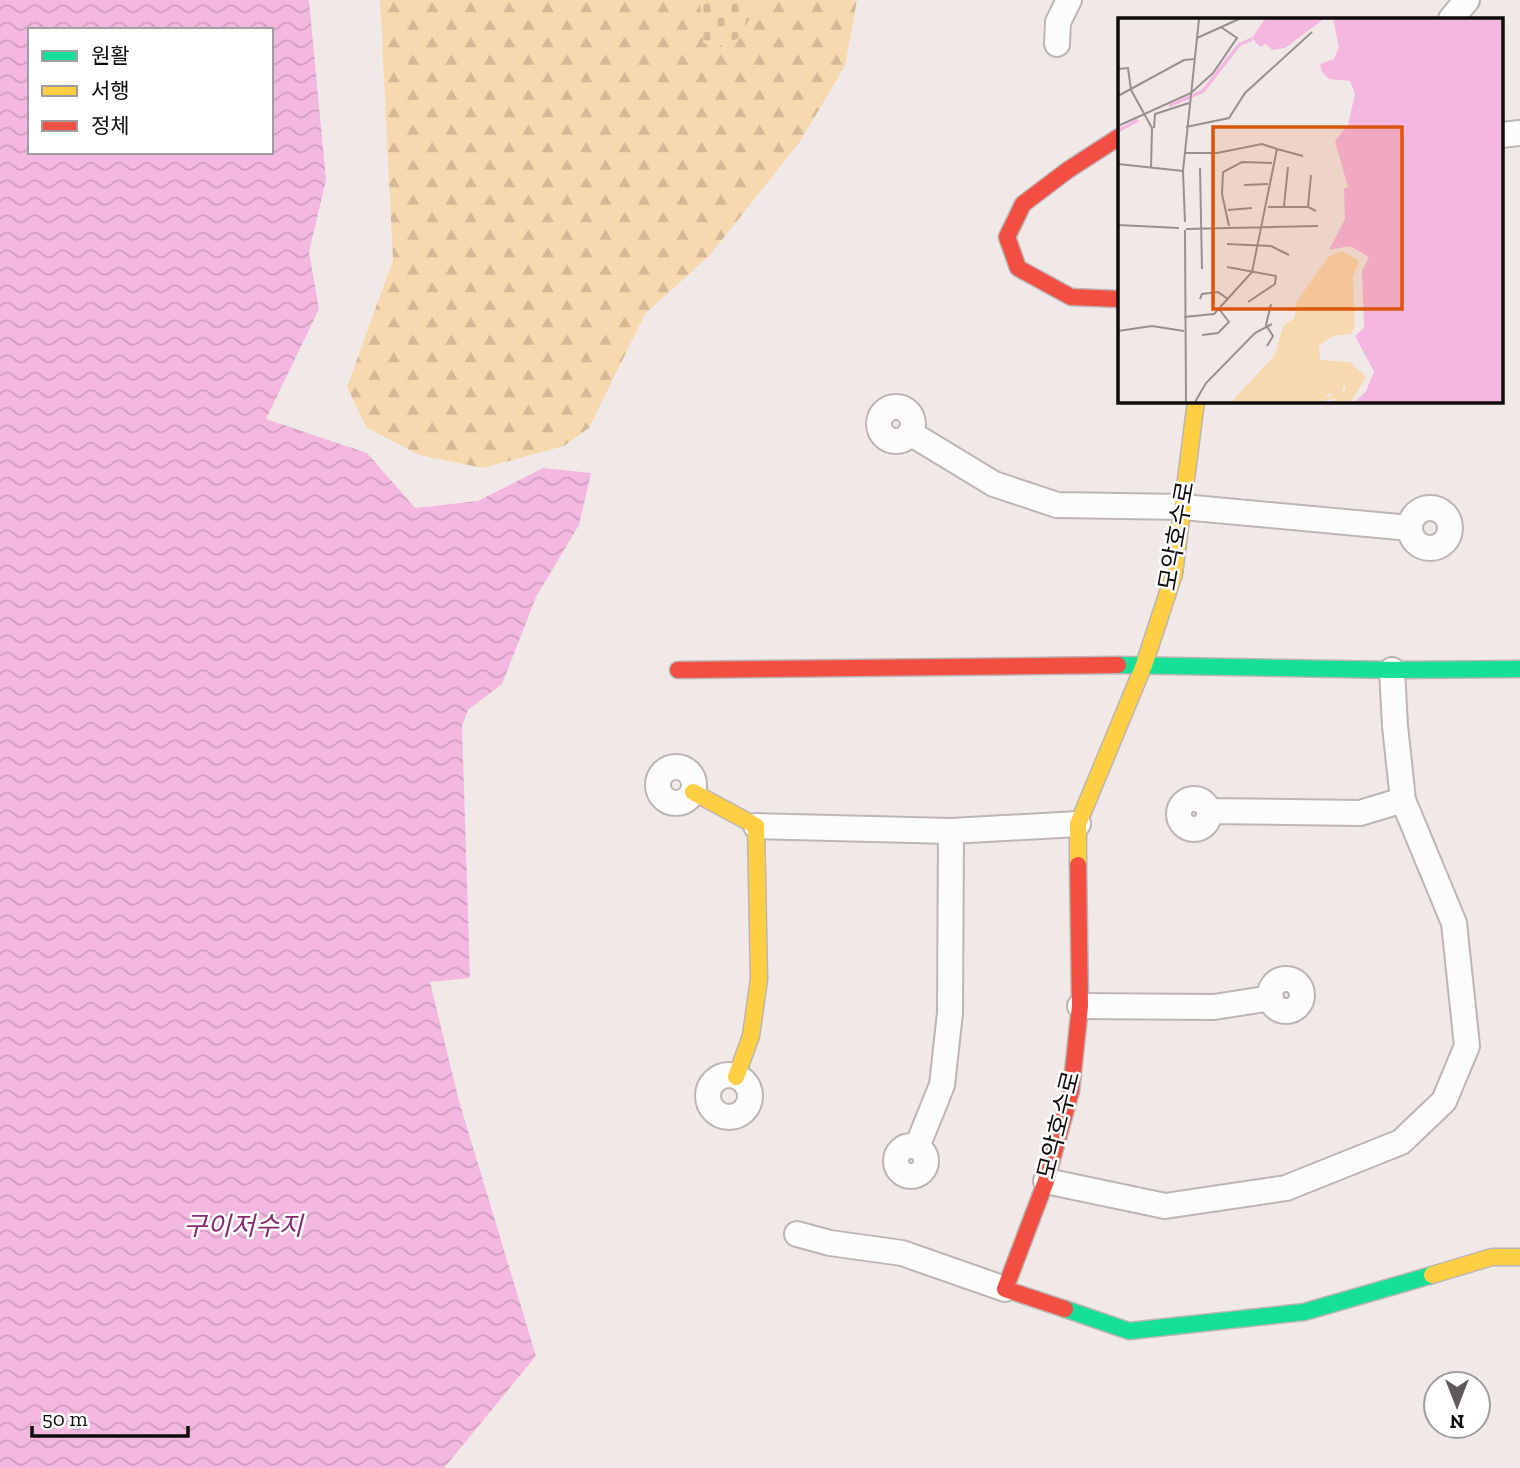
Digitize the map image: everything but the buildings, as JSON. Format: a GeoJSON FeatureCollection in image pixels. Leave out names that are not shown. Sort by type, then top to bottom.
{"type":"FeatureCollection","features":[{"type":"Feature","properties":{"kind":"street"},"geometry":{"type":"LineString","coordinates":[[1057,44],[1058,22],[1069,0]]}},
{"type":"Feature","properties":{"kind":"street"},"geometry":{"type":"LineString","coordinates":[[1452,18],[1467,0]]}},
{"type":"Feature","properties":{"kind":"street"},"geometry":{"type":"LineString","coordinates":[[1502,135],[1520,133]]}},
{"type":"Feature","properties":{"kind":"street"},"geometry":{"type":"LineString","coordinates":[[1118,138],[1068,170],[1023,204],[1007,237],[1018,268],[1071,297],[1118,299]]}},
{"type":"Feature","properties":{"kind":"street","name":"모악호수로"},"geometry":{"type":"LineString","coordinates":[[1005,1289],[1046,1181],[1071,1091],[1080,1006],[1078,824],[1144,665],[1174,574],[1196,402]]}},
{"type":"Feature","properties":{"kind":"street"},"geometry":{"type":"LineString","coordinates":[[911,433],[994,484],[1057,505],[1184,507],[1410,528]]}},
{"type":"Feature","properties":{"kind":"street"},"geometry":{"type":"LineString","coordinates":[[678,670],[1144,665],[1392,670],[1520,669]]}},
{"type":"Feature","properties":{"kind":"street"},"geometry":{"type":"LineString","coordinates":[[1046,1181],[1166,1206],[1286,1188],[1401,1142],[1444,1101],[1467,1046],[1454,923],[1402,800],[1392,670]]}},
{"type":"Feature","properties":{"kind":"street"},"geometry":{"type":"LineString","coordinates":[[693,792],[756,825],[951,831],[1078,824]]}},
{"type":"Feature","properties":{"kind":"street"},"geometry":{"type":"LineString","coordinates":[[1209,811],[1360,814],[1402,800]]}},
{"type":"Feature","properties":{"kind":"street"},"geometry":{"type":"LineString","coordinates":[[736,1077],[751,1036],[759,979],[756,825]]}},
{"type":"Feature","properties":{"kind":"street"},"geometry":{"type":"LineString","coordinates":[[917,1147],[942,1084],[950,1013],[951,831]]}},
{"type":"Feature","properties":{"kind":"street"},"geometry":{"type":"LineString","coordinates":[[1080,1006],[1214,1007],[1270,998]]}},
{"type":"Feature","properties":{"kind":"street"},"geometry":{"type":"LineString","coordinates":[[797,1234],[830,1243],[902,1253],[1129,1331],[1304,1312],[1492,1257],[1520,1257]]}},
{"type":"Feature","properties":{"kind":"green space"},"geometry":{"type":"Polygon","coordinates":[[[380,0],[857,0],[845,66],[799,143],[710,255],[645,314],[589,428],[564,446],[483,468],[419,455],[366,427],[347,387],[393,260],[380,0]]]}},
{"type":"Feature","properties":{"kind":"green space"},"geometry":{"type":"Polygon","coordinates":[[[700,0],[757,0],[742,36],[721,47],[703,43],[700,0]]]}},
{"type":"Feature","properties":{"kind":"water","name":"구이저수지"},"geometry":{"type":"Polygon","coordinates":[[[0,0],[309,0],[326,180],[309,252],[319,309],[266,419],[367,453],[415,508],[478,501],[543,468],[591,473],[579,525],[536,597],[502,684],[468,710],[462,726],[470,978],[430,982],[459,1101],[536,1356],[444,1468],[0,1468],[0,0]]]}},
{"type":"Feature","properties":{"kind":"traffic: fast"},"geometry":{"type":"LineString","coordinates":[[1118,665],[1392,670],[1520,669]]}},
{"type":"Feature","properties":{"kind":"traffic: fast"},"geometry":{"type":"LineString","coordinates":[[1065,1309],[1129,1331],[1304,1312],[1432,1275]]}},
{"type":"Feature","properties":{"kind":"traffic: slow"},"geometry":{"type":"LineString","coordinates":[[1078,865],[1078,824],[1144,665],[1174,574],[1196,402]]}},
{"type":"Feature","properties":{"kind":"traffic: slow"},"geometry":{"type":"LineString","coordinates":[[693,792],[756,826],[759,979],[751,1036],[736,1077]]}},
{"type":"Feature","properties":{"kind":"traffic: slow"},"geometry":{"type":"LineString","coordinates":[[1432,1275],[1492,1257],[1520,1257]]}},
{"type":"Feature","properties":{"kind":"traffic: jam"},"geometry":{"type":"LineString","coordinates":[[1118,138],[1068,170],[1023,204],[1007,237],[1018,268],[1071,297],[1118,299]]}},
{"type":"Feature","properties":{"kind":"traffic: jam"},"geometry":{"type":"LineString","coordinates":[[678,670],[1118,665]]}},
{"type":"Feature","properties":{"kind":"traffic: jam"},"geometry":{"type":"LineString","coordinates":[[1065,1309],[1005,1289],[1046,1181],[1071,1091],[1080,1006],[1078,865]]}}]}
